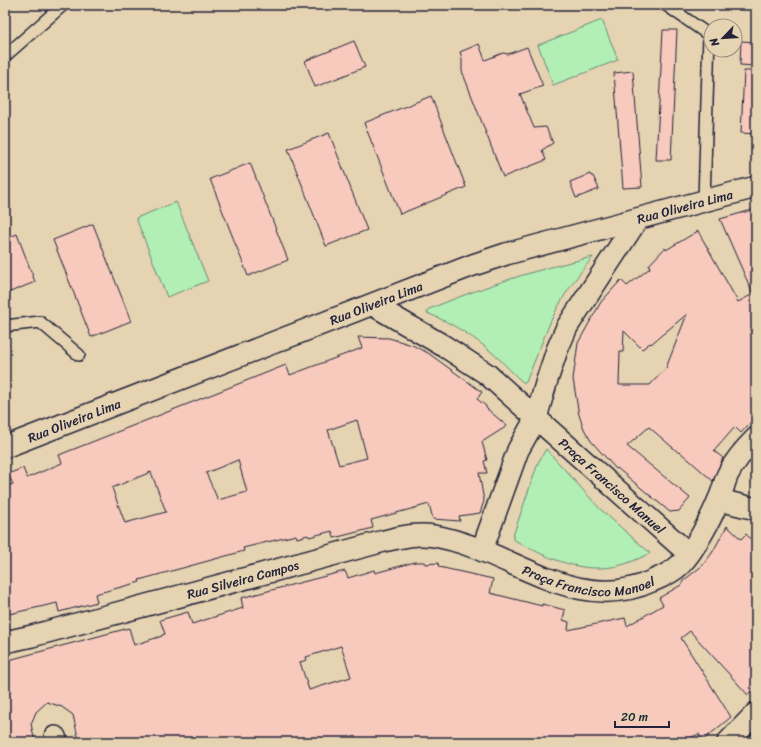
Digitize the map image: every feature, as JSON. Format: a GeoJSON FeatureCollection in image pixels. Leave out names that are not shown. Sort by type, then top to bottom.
{"type":"FeatureCollection","features":[{"type":"Feature","properties":{"kind":"street","name":"Rua Oliveira Lima"},"geometry":{"type":"LineString","coordinates":[[5,447],[473,265],[506,254],[756,187]]}},
{"type":"Feature","properties":{"kind":"street"},"geometry":{"type":"LineString","coordinates":[[482,550],[518,450],[536,418],[557,350],[567,327],[637,220]]}},
{"type":"Feature","properties":{"kind":"street","name":"Praça Francisco Manuel"},"geometry":{"type":"LineString","coordinates":[[373,305],[444,346],[488,374],[689,554]]}},
{"type":"Feature","properties":{"kind":"street"},"geometry":{"type":"LineString","coordinates":[[689,554],[704,531],[719,500],[728,474],[742,452],[756,438]]}},
{"type":"Feature","properties":{"kind":"street"},"geometry":{"type":"LineString","coordinates":[[719,500],[756,509]]}},
{"type":"Feature","properties":{"kind":"street","name":"Rua Silveira Campos"},"geometry":{"type":"LineString","coordinates":[[5,642],[40,634],[409,535],[433,536],[459,542],[482,550]]}},
{"type":"Feature","properties":{"kind":"street","name":"Praça Francisco Manoel"},"geometry":{"type":"LineString","coordinates":[[482,550],[534,574],[566,586],[590,591],[618,592],[642,586],[664,576],[680,565],[689,554]]}},
{"type":"Feature","properties":{"kind":"street"},"geometry":{"type":"LineString","coordinates":[[728,742],[756,713]]}},
{"type":"Feature","properties":{"kind":"lane"},"geometry":{"type":"LineString","coordinates":[[5,56],[63,5]]}},
{"type":"Feature","properties":{"kind":"lane"},"geometry":{"type":"LineString","coordinates":[[666,5],[709,35],[704,201]]}},
{"type":"Feature","properties":{"kind":"lane"},"geometry":{"type":"LineString","coordinates":[[5,326],[40,322],[79,355]]}},
{"type":"Feature","properties":{"kind":"green space"},"geometry":{"type":"Polygon","coordinates":[[[602,20],[618,60],[553,85],[538,45],[602,20]]]}},
{"type":"Feature","properties":{"kind":"green space"},"geometry":{"type":"Polygon","coordinates":[[[176,202],[208,281],[167,297],[136,218],[176,202]]]}},
{"type":"Feature","properties":{"kind":"green space"},"geometry":{"type":"Polygon","coordinates":[[[593,257],[574,281],[558,307],[549,325],[526,382],[524,383],[495,355],[480,343],[463,331],[427,313],[429,309],[489,286],[551,267],[593,257]]]}},
{"type":"Feature","properties":{"kind":"green space"},"geometry":{"type":"Polygon","coordinates":[[[546,449],[600,509],[650,553],[620,565],[607,568],[589,568],[555,560],[513,539],[538,463],[546,449]]]}},
{"type":"Feature","properties":{"kind":"building"},"geometry":{"type":"Polygon","coordinates":[[[663,30],[677,30],[671,160],[656,160],[663,30]]]}},
{"type":"Feature","properties":{"kind":"building"},"geometry":{"type":"Polygon","coordinates":[[[354,41],[365,67],[315,87],[305,61],[354,41]]]}},
{"type":"Feature","properties":{"kind":"building"},"geometry":{"type":"Polygon","coordinates":[[[743,41],[756,42],[756,66],[740,65],[740,58],[743,58],[743,41]]]}},
{"type":"Feature","properties":{"kind":"building"},"geometry":{"type":"Polygon","coordinates":[[[479,44],[485,60],[503,53],[508,54],[527,47],[543,86],[520,94],[534,128],[546,127],[553,143],[542,150],[546,160],[503,177],[462,71],[462,58],[460,52],[479,44]]]}},
{"type":"Feature","properties":{"kind":"building"},"geometry":{"type":"Polygon","coordinates":[[[633,71],[642,187],[623,188],[614,73],[633,71]]]}},
{"type":"Feature","properties":{"kind":"building"},"geometry":{"type":"Polygon","coordinates":[[[744,71],[756,71],[756,134],[741,133],[744,71]]]}},
{"type":"Feature","properties":{"kind":"building"},"geometry":{"type":"Polygon","coordinates":[[[431,96],[466,187],[400,214],[364,123],[431,96]]]}},
{"type":"Feature","properties":{"kind":"building"},"geometry":{"type":"Polygon","coordinates":[[[329,133],[367,230],[326,246],[288,149],[329,133]]]}},
{"type":"Feature","properties":{"kind":"building"},"geometry":{"type":"Polygon","coordinates":[[[250,163],[288,260],[248,276],[210,179],[250,163]]]}},
{"type":"Feature","properties":{"kind":"building"},"geometry":{"type":"Polygon","coordinates":[[[590,174],[593,176],[599,189],[576,198],[570,182],[590,174]]]}},
{"type":"Feature","properties":{"kind":"building"},"geometry":{"type":"Polygon","coordinates":[[[756,209],[756,416],[741,433],[735,427],[714,451],[723,458],[713,481],[649,427],[627,446],[690,498],[679,511],[670,512],[617,468],[616,469],[591,441],[584,429],[579,415],[573,379],[578,343],[601,302],[621,280],[627,286],[650,268],[649,265],[665,248],[666,250],[698,231],[738,302],[753,294],[720,219],[756,209]],[[687,314],[651,344],[650,343],[642,349],[624,331],[623,352],[620,352],[619,385],[650,385],[666,368],[687,314]]]}},
{"type":"Feature","properties":{"kind":"building"},"geometry":{"type":"Polygon","coordinates":[[[93,224],[131,321],[91,337],[53,240],[93,224]]]}},
{"type":"Feature","properties":{"kind":"building"},"geometry":{"type":"Polygon","coordinates":[[[17,234],[35,282],[5,294],[5,239],[17,234]]]}},
{"type":"Feature","properties":{"kind":"building"},"geometry":{"type":"Polygon","coordinates":[[[358,337],[389,338],[412,345],[428,353],[482,392],[477,399],[507,426],[482,442],[487,460],[484,461],[487,473],[479,473],[484,501],[480,513],[459,516],[460,521],[433,519],[429,504],[371,520],[373,528],[334,538],[332,531],[309,537],[308,535],[297,538],[296,535],[243,548],[244,551],[139,580],[140,582],[95,594],[97,602],[59,612],[57,603],[5,615],[5,487],[13,484],[8,474],[23,468],[27,478],[62,463],[59,455],[286,365],[290,375],[362,348],[358,337]],[[357,420],[328,430],[339,465],[367,458],[357,420]],[[238,460],[206,473],[218,500],[247,492],[238,460]],[[151,472],[112,488],[125,523],[166,512],[151,472]]]}},
{"type":"Feature","properties":{"kind":"building"},"geometry":{"type":"Polygon","coordinates":[[[727,526],[741,539],[746,534],[756,545],[756,684],[748,695],[690,631],[681,638],[731,717],[702,741],[699,734],[680,742],[79,742],[73,715],[62,707],[47,702],[36,712],[31,724],[35,742],[5,742],[5,661],[129,628],[134,645],[165,634],[160,620],[188,612],[192,624],[243,608],[241,598],[345,571],[348,578],[374,570],[375,573],[415,562],[424,562],[425,564],[438,563],[439,567],[493,579],[490,593],[565,610],[563,620],[569,622],[568,630],[625,618],[627,626],[663,605],[659,598],[681,585],[683,581],[703,565],[712,553],[727,526]],[[341,646],[306,657],[307,660],[300,662],[309,690],[351,677],[341,646]]]}}]}
